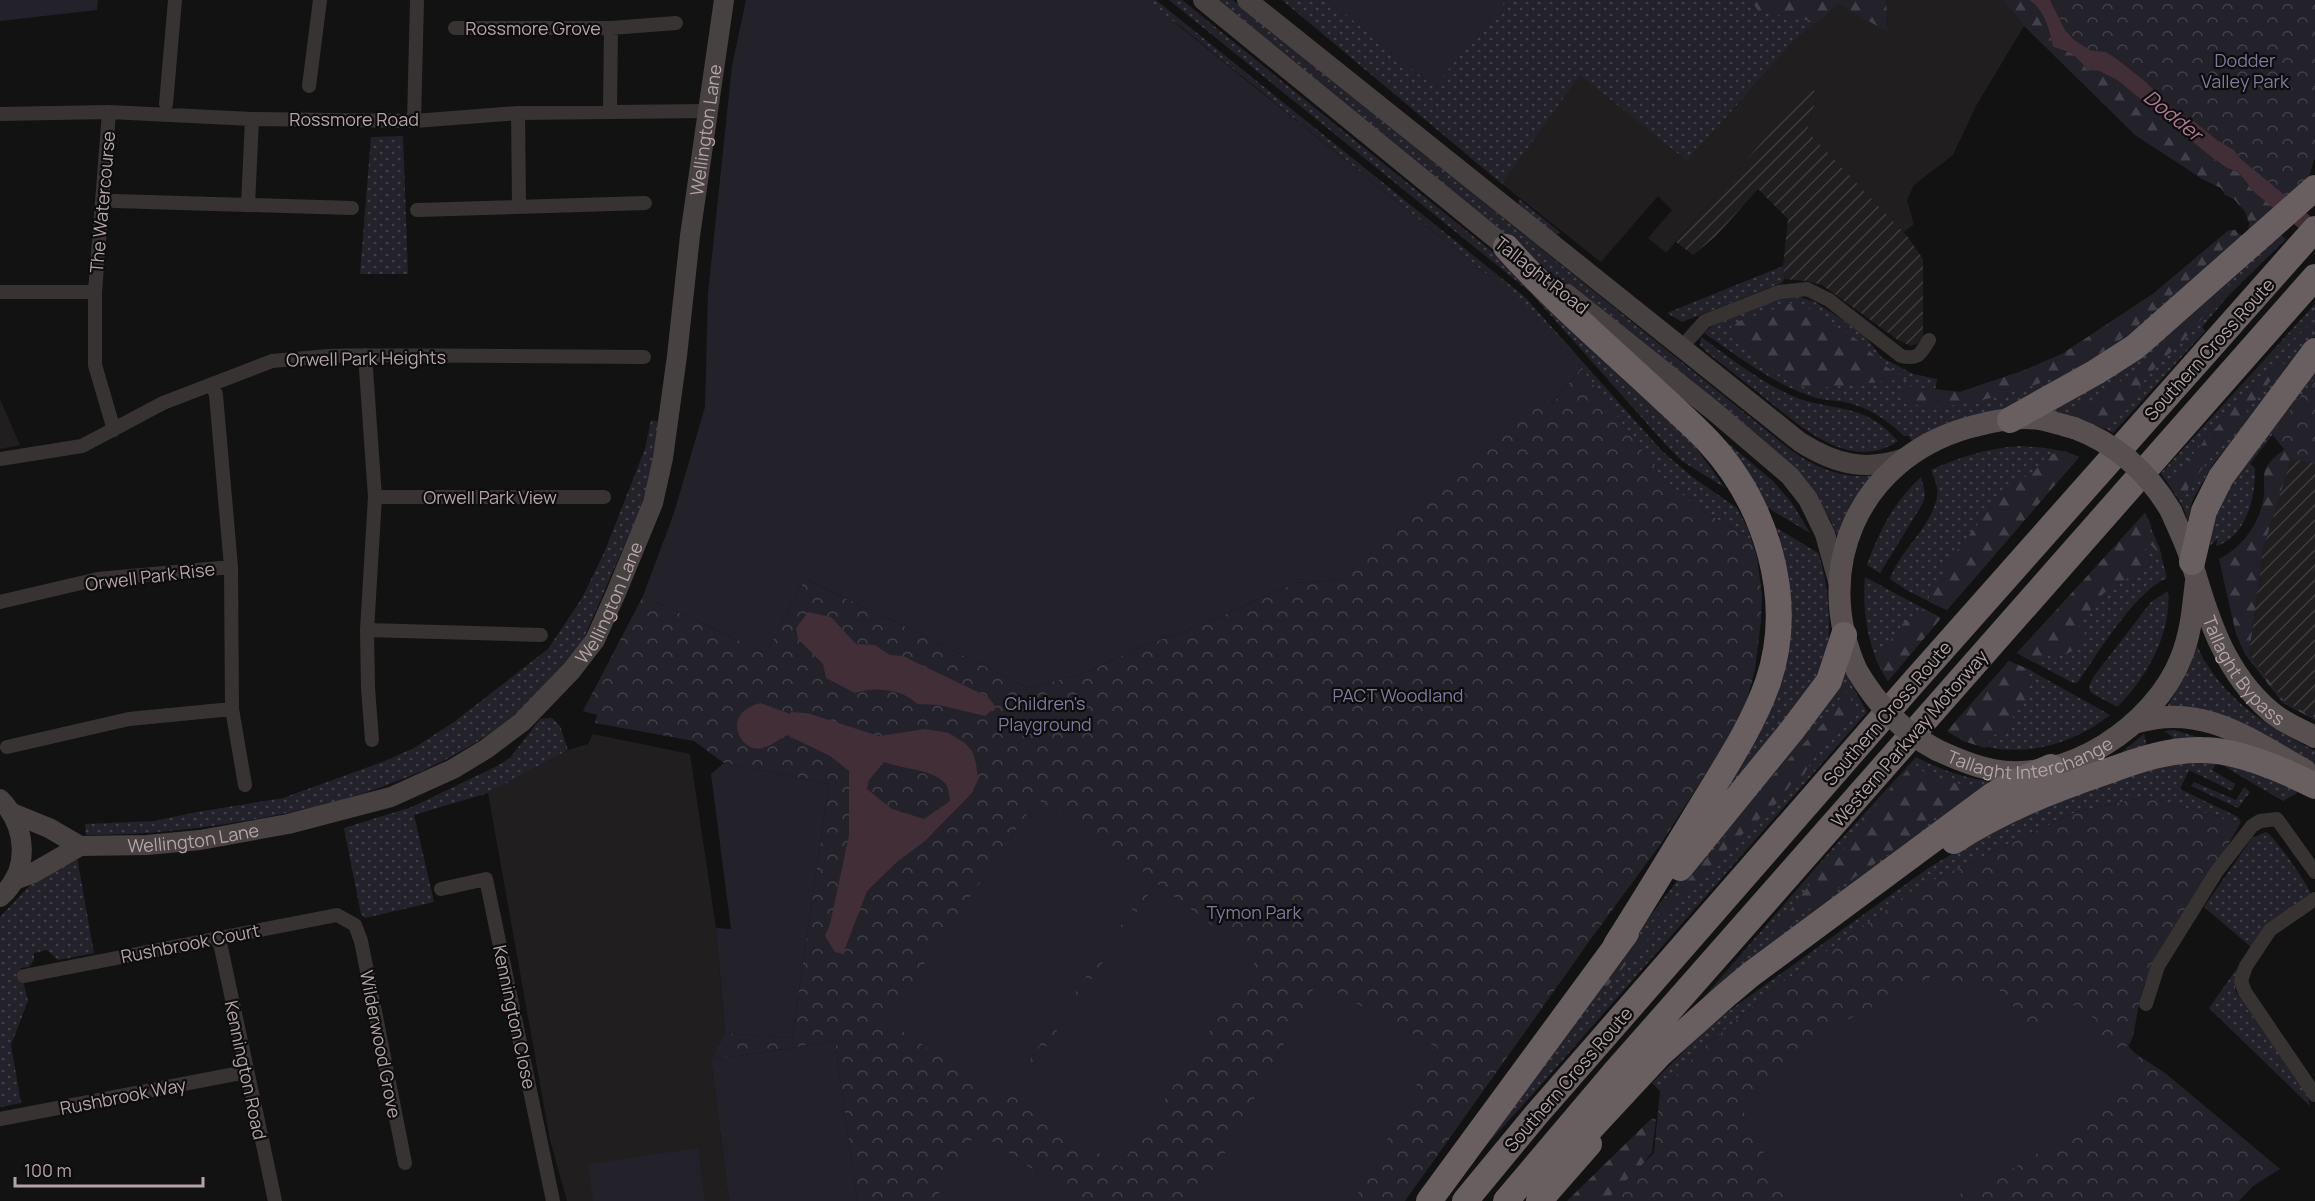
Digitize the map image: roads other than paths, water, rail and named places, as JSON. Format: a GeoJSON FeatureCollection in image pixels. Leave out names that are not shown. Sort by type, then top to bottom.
{"type":"FeatureCollection","features":[{"type":"Feature","properties":{"kind":"highway"},"geometry":{"type":"LineString","coordinates":[[2010,420],[2096,372],[2134,347],[2313,190]]}},
{"type":"Feature","properties":{"kind":"highway","name":"Southern Cross Route"},"geometry":{"type":"LineString","coordinates":[[1465,1201],[1536,1115],[1894,704],[2315,229]]}},
{"type":"Feature","properties":{"kind":"highway"},"geometry":{"type":"LineString","coordinates":[[1506,247],[1539,284],[1687,420],[1726,462],[1742,486],[1764,532],[1776,584],[1778,614],[1768,681],[1742,741],[1616,945]]}},
{"type":"Feature","properties":{"kind":"highway","name":"Western Parkway Motorway"},"geometry":{"type":"LineString","coordinates":[[1506,1201],[1616,1071],[2315,277]]}},
{"type":"Feature","properties":{"kind":"highway"},"geometry":{"type":"LineString","coordinates":[[2194,572],[2204,511],[2221,477],[2315,351]]}},
{"type":"Feature","properties":{"kind":"highway"},"geometry":{"type":"LineString","coordinates":[[1429,1201],[1616,945],[1793,729],[1829,681],[1844,635]]}},
{"type":"Feature","properties":{"kind":"highway"},"geometry":{"type":"LineString","coordinates":[[1833,914],[1886,885],[1964,834],[2010,810],[2046,794],[2139,760],[2201,749],[2232,752],[2315,786]]}},
{"type":"Feature","properties":{"kind":"highway"},"geometry":{"type":"LineString","coordinates":[[1524,1201],[1660,1054],[1750,975],[1993,795],[2051,767]]}},
{"type":"Feature","properties":{"kind":"highway"},"geometry":{"type":"LineString","coordinates":[[1539,1201],[1665,1060],[1698,1019]]}},
{"type":"Feature","properties":{"kind":"main road","name":"Wellington Lane"},"geometry":{"type":"LineString","coordinates":[[4,893],[80,846],[200,840],[288,825],[392,797],[453,769],[486,749],[522,722],[572,670],[595,640],[634,550],[658,480],[672,398],[690,236],[724,0]]}},
{"type":"Feature","properties":{"kind":"main road","name":"Tallaght Road"},"geometry":{"type":"LineString","coordinates":[[1203,0],[1506,247],[1706,405],[1790,476],[1808,499],[1825,534],[1838,581]]}},
{"type":"Feature","properties":{"kind":"main road","name":"Tallaght Road"},"geometry":{"type":"LineString","coordinates":[[1247,0],[1680,349],[1800,442],[1816,453],[1829,458],[1863,466],[1891,463],[1909,457]]}},
{"type":"Feature","properties":{"kind":"main road","name":"Tallaght Interchange"},"geometry":{"type":"LineString","coordinates":[[2037,418],[2074,428],[2107,443],[2142,470],[2159,490],[2171,511],[2194,572],[2192,619],[2181,658],[2159,697],[2134,723],[2096,750],[2051,767],[2021,771],[1993,770],[1955,759],[1910,734],[1891,716],[1874,698],[1857,671],[1844,635],[1838,581],[1844,549],[1853,524],[1866,499],[1883,477],[1929,444],[1956,431],[2010,420],[2037,418]]}},
{"type":"Feature","properties":{"kind":"main road","name":"Tallaght Bypass"},"geometry":{"type":"LineString","coordinates":[[2194,572],[2223,652],[2244,684],[2272,713],[2315,737]]}},
{"type":"Feature","properties":{"kind":"main road","name":"Tallaght Bypass"},"geometry":{"type":"LineString","coordinates":[[2134,723],[2172,715],[2204,720],[2250,740],[2315,776]]}},
{"type":"Feature","properties":{"kind":"main road"},"geometry":{"type":"LineString","coordinates":[[6,806],[80,846]]}},
{"type":"Feature","properties":{"kind":"main road"},"geometry":{"type":"LineString","coordinates":[[4,893],[21,860],[23,846],[21,833],[6,806]]}},
{"type":"Feature","properties":{"kind":"street"},"geometry":{"type":"LineString","coordinates":[[166,104],[175,0]]}},
{"type":"Feature","properties":{"kind":"street"},"geometry":{"type":"LineString","coordinates":[[309,86],[320,0]]}},
{"type":"Feature","properties":{"kind":"street"},"geometry":{"type":"LineString","coordinates":[[414,121],[417,0]]}},
{"type":"Feature","properties":{"kind":"street","name":"Rossmore Grove"},"geometry":{"type":"LineString","coordinates":[[455,28],[611,28],[676,23]]}},
{"type":"Feature","properties":{"kind":"street","name":"Rossmore Grove"},"geometry":{"type":"LineString","coordinates":[[610,110],[611,28]]}},
{"type":"Feature","properties":{"kind":"street","name":"Rossmore Road"},"geometry":{"type":"LineString","coordinates":[[0,114],[109,112],[252,119],[414,121],[518,112],[707,111]]}},
{"type":"Feature","properties":{"kind":"street","name":"The Watercourse"},"geometry":{"type":"LineString","coordinates":[[109,112],[95,292],[95,365],[114,430]]}},
{"type":"Feature","properties":{"kind":"street"},"geometry":{"type":"LineString","coordinates":[[518,112],[519,206]]}},
{"type":"Feature","properties":{"kind":"street"},"geometry":{"type":"LineString","coordinates":[[248,205],[252,119]]}},
{"type":"Feature","properties":{"kind":"street"},"geometry":{"type":"LineString","coordinates":[[114,201],[352,208]]}},
{"type":"Feature","properties":{"kind":"street"},"geometry":{"type":"LineString","coordinates":[[417,210],[645,203]]}},
{"type":"Feature","properties":{"kind":"street"},"geometry":{"type":"LineString","coordinates":[[1680,349],[1692,332],[1705,321],[1779,292],[1793,289],[1807,289],[1829,300],[1901,356],[1913,358],[1918,356],[1929,340]]}},
{"type":"Feature","properties":{"kind":"street"},"geometry":{"type":"LineString","coordinates":[[0,292],[95,292]]}},
{"type":"Feature","properties":{"kind":"street"},"geometry":{"type":"LineString","coordinates":[[365,355],[375,497],[367,630],[372,740]]}},
{"type":"Feature","properties":{"kind":"street","name":"Orwell Park Heights"},"geometry":{"type":"LineString","coordinates":[[0,459],[82,446],[163,403],[272,361],[365,355],[644,357]]}},
{"type":"Feature","properties":{"kind":"street","name":"Orwell Park Rise"},"geometry":{"type":"LineString","coordinates":[[212,384],[216,395],[231,567],[232,709],[245,785]]}},
{"type":"Feature","properties":{"kind":"street","name":"Orwell Park View"},"geometry":{"type":"LineString","coordinates":[[375,497],[604,496]]}},
{"type":"Feature","properties":{"kind":"street","name":"Orwell Park Rise"},"geometry":{"type":"LineString","coordinates":[[0,602],[98,579],[231,567]]}},
{"type":"Feature","properties":{"kind":"street"},"geometry":{"type":"LineString","coordinates":[[367,630],[542,635]]}},
{"type":"Feature","properties":{"kind":"street"},"geometry":{"type":"LineString","coordinates":[[7,747],[129,719],[232,709]]}},
{"type":"Feature","properties":{"kind":"street"},"geometry":{"type":"LineString","coordinates":[[2146,1004],[2158,966],[2217,871],[2252,826],[2260,821],[2277,819],[2315,872]]}},
{"type":"Feature","properties":{"kind":"street","name":"Kennington Close"},"geometry":{"type":"LineString","coordinates":[[441,889],[486,879],[553,1201]]}},
{"type":"Feature","properties":{"kind":"street"},"geometry":{"type":"LineString","coordinates":[[2315,898],[2270,930],[2246,966],[2241,981],[2245,992],[2315,1095]]}},
{"type":"Feature","properties":{"kind":"street","name":"Rushbrook Court"},"geometry":{"type":"LineString","coordinates":[[24,976],[338,915],[355,925]]}},
{"type":"Feature","properties":{"kind":"street","name":"Wilderwood Grove"},"geometry":{"type":"LineString","coordinates":[[355,925],[361,940],[405,1163]]}},
{"type":"Feature","properties":{"kind":"street","name":"Kennington Road"},"geometry":{"type":"LineString","coordinates":[[219,938],[275,1201]]}},
{"type":"Feature","properties":{"kind":"street","name":"Rushbrook Way"},"geometry":{"type":"LineString","coordinates":[[0,1119],[246,1072]]}},
{"type":"Feature","properties":{"kind":"water","name":"Dodder"},"geometry":{"type":"Polygon","coordinates":[[[2029,0],[2050,0],[2065,30],[2074,40],[2090,50],[2106,52],[2117,59],[2146,82],[2175,111],[2194,121],[2217,140],[2234,150],[2241,159],[2315,220],[2315,241],[2255,193],[2238,172],[2227,168],[2210,156],[2117,80],[2099,71],[2088,70],[2072,53],[2053,47],[2043,15],[2029,0]]]}},
{"type":"Feature","properties":{"kind":"water"},"geometry":{"type":"Polygon","coordinates":[[[808,612],[831,617],[856,644],[875,645],[890,655],[903,656],[988,697],[996,707],[985,716],[939,705],[917,704],[904,695],[888,690],[879,689],[855,693],[826,678],[823,664],[798,639],[796,628],[808,612]]]}},
{"type":"Feature","properties":{"kind":"water"},"geometry":{"type":"Polygon","coordinates":[[[761,703],[790,714],[791,712],[807,713],[879,736],[925,729],[949,733],[966,744],[972,751],[978,780],[971,794],[925,841],[897,862],[867,891],[843,954],[835,952],[825,936],[830,924],[849,835],[849,771],[830,756],[787,735],[762,748],[747,745],[741,739],[737,723],[740,715],[748,708],[761,703]],[[884,762],[869,780],[867,789],[892,809],[924,819],[950,801],[947,786],[942,780],[918,770],[884,762]]]}},
{"type":"Feature","properties":{"kind":"park label","name":"Dodder Valley Park"},"geometry":{"type":"Point","coordinates":[2245,70]}},
{"type":"Feature","properties":{"kind":"park label","name":"PACT Woodland"},"geometry":{"type":"Point","coordinates":[1398,695]}},
{"type":"Feature","properties":{"kind":"park label","name":"Children's Playground"},"geometry":{"type":"Point","coordinates":[1045,713]}},
{"type":"Feature","properties":{"kind":"park label","name":"Tymon Park"},"geometry":{"type":"Point","coordinates":[1254,912]}}]}
